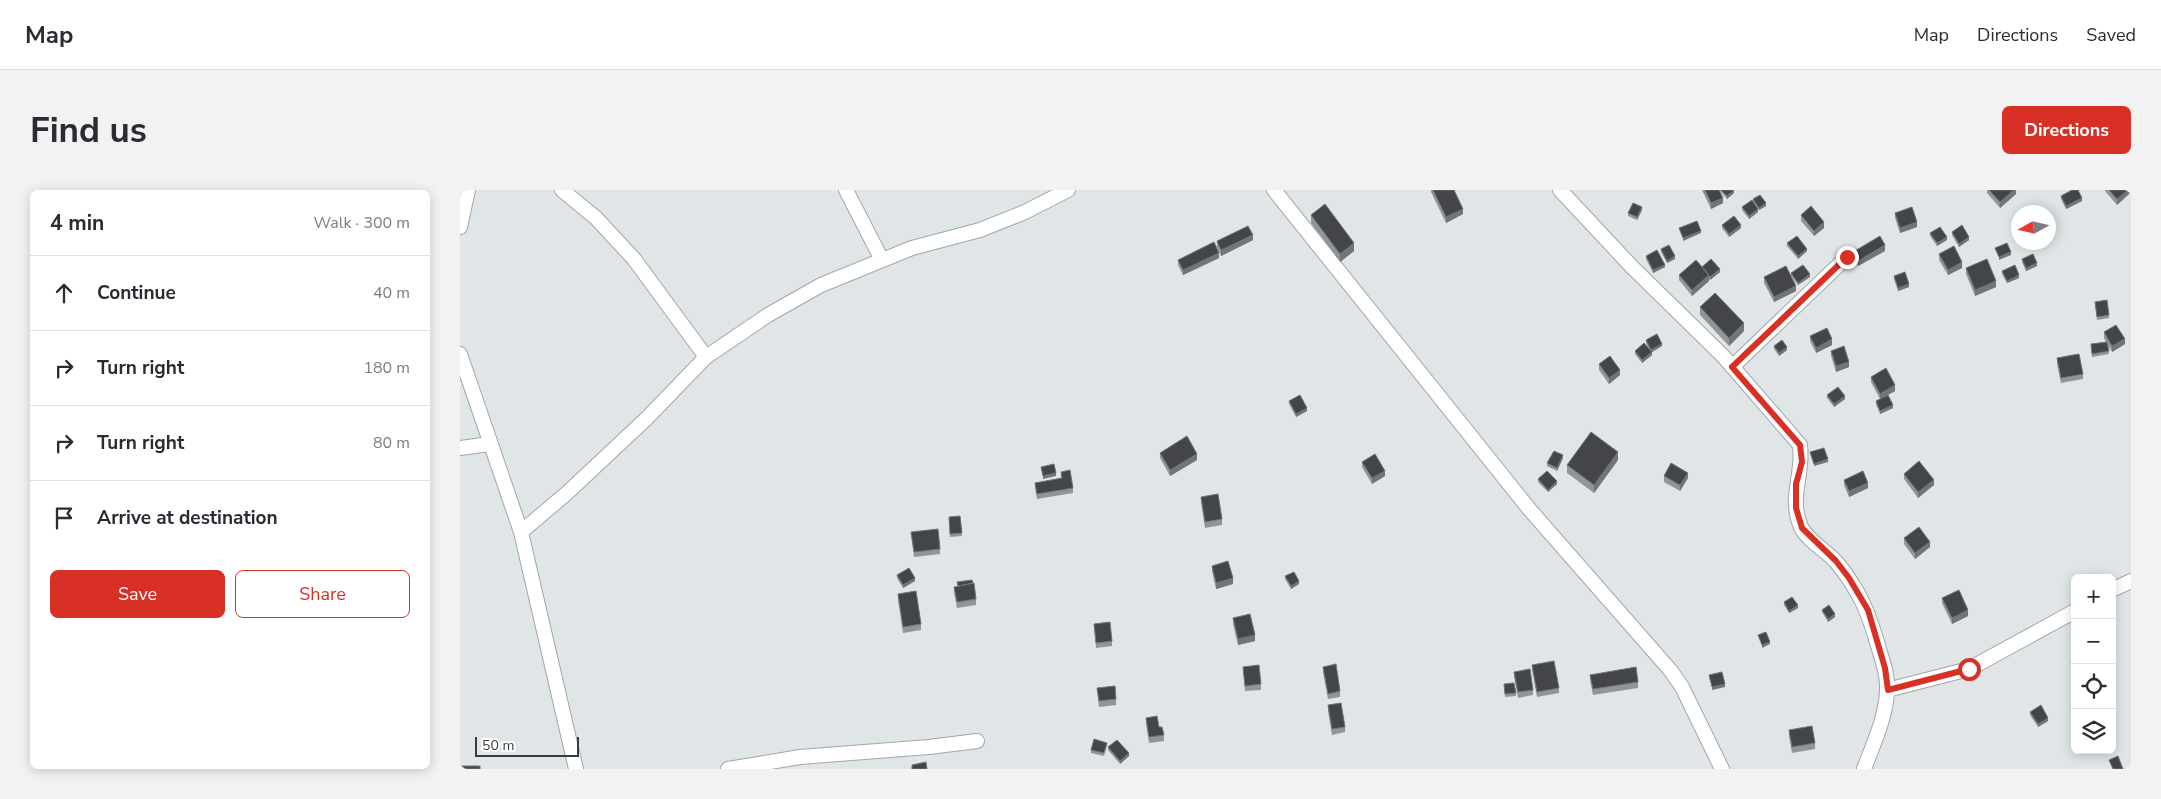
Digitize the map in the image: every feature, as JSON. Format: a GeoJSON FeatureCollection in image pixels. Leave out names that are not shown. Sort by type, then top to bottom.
{"type":"FeatureCollection","features":[{"type":"Feature","properties":{"kind":"street"},"geometry":{"type":"LineString","coordinates":[[460,227],[468,190]]}},
{"type":"Feature","properties":{"kind":"street"},"geometry":{"type":"LineString","coordinates":[[562,190],[596,218],[634,259],[706,357]]}},
{"type":"Feature","properties":{"kind":"street"},"geometry":{"type":"LineString","coordinates":[[846,190],[882,260]]}},
{"type":"Feature","properties":{"kind":"street"},"geometry":{"type":"LineString","coordinates":[[521,532],[603,459],[706,357],[768,315],[814,289],[882,260],[912,248],[980,230],[1025,212],[1068,190]]}},
{"type":"Feature","properties":{"kind":"street"},"geometry":{"type":"LineString","coordinates":[[1274,190],[1530,510],[1671,671],[1682,687],[1722,769]]}},
{"type":"Feature","properties":{"kind":"street"},"geometry":{"type":"LineString","coordinates":[[1560,190],[1632,267],[1732,367],[1800,445],[1802,462],[1796,484],[1796,508],[1802,528],[1836,561],[1849,578],[1868,610],[1885,668],[1888,690],[1879,730],[1864,769]]}},
{"type":"Feature","properties":{"kind":"street"},"geometry":{"type":"LineString","coordinates":[[1732,367],[1847,257]]}},
{"type":"Feature","properties":{"kind":"street"},"geometry":{"type":"LineString","coordinates":[[460,354],[521,532],[576,769]]}},
{"type":"Feature","properties":{"kind":"street"},"geometry":{"type":"LineString","coordinates":[[460,448],[490,444]]}},
{"type":"Feature","properties":{"kind":"street"},"geometry":{"type":"LineString","coordinates":[[2116,588],[2131,581]]}},
{"type":"Feature","properties":{"kind":"street"},"geometry":{"type":"LineString","coordinates":[[1888,690],[1969,669],[2071,613]]}},
{"type":"Feature","properties":{"kind":"street"},"geometry":{"type":"LineString","coordinates":[[728,769],[800,757],[929,747],[978,741]]}},
{"type":"Feature","properties":{"kind":"building"},"geometry":{"type":"Polygon","coordinates":[[[1433,190],[1454,190],[1463,209],[1446,217],[1433,190]]]}},
{"type":"Feature","properties":{"kind":"building"},"geometry":{"type":"Polygon","coordinates":[[[1705,190],[1719,190],[1723,198],[1711,203],[1705,190]]]}},
{"type":"Feature","properties":{"kind":"building"},"geometry":{"type":"Polygon","coordinates":[[[1721,190],[1734,190],[1727,196],[1721,190]]]}},
{"type":"Feature","properties":{"kind":"building"},"geometry":{"type":"Polygon","coordinates":[[[1989,190],[2014,190],[2000,202],[1989,190]]]}},
{"type":"Feature","properties":{"kind":"building"},"geometry":{"type":"Polygon","coordinates":[[[2072,190],[2078,190],[2082,198],[2066,206],[2061,196],[2072,190]]]}},
{"type":"Feature","properties":{"kind":"building"},"geometry":{"type":"Polygon","coordinates":[[[2109,190],[2128,190],[2117,199],[2109,190]]]}},
{"type":"Feature","properties":{"kind":"building"},"geometry":{"type":"Polygon","coordinates":[[[1760,195],[1766,203],[1759,208],[1753,199],[1760,195]]]}},
{"type":"Feature","properties":{"kind":"building"},"geometry":{"type":"Polygon","coordinates":[[[1752,200],[1758,209],[1749,216],[1742,207],[1752,200]]]}},
{"type":"Feature","properties":{"kind":"building"},"geometry":{"type":"Polygon","coordinates":[[[1633,203],[1642,207],[1637,217],[1628,213],[1633,203]]]}},
{"type":"Feature","properties":{"kind":"building"},"geometry":{"type":"Polygon","coordinates":[[[1325,204],[1354,243],[1340,254],[1311,215],[1325,204]]]}},
{"type":"Feature","properties":{"kind":"building"},"geometry":{"type":"Polygon","coordinates":[[[1811,206],[1824,222],[1814,231],[1801,215],[1811,206]]]}},
{"type":"Feature","properties":{"kind":"building"},"geometry":{"type":"Polygon","coordinates":[[[1912,207],[1917,222],[1900,228],[1895,213],[1912,207]]]}},
{"type":"Feature","properties":{"kind":"building"},"geometry":{"type":"Polygon","coordinates":[[[1734,216],[1741,225],[1729,234],[1722,225],[1734,216]]]}},
{"type":"Feature","properties":{"kind":"building"},"geometry":{"type":"Polygon","coordinates":[[[1697,221],[1701,231],[1683,238],[1679,228],[1697,221]]]}},
{"type":"Feature","properties":{"kind":"building"},"geometry":{"type":"Polygon","coordinates":[[[1962,225],[1969,237],[1959,244],[1952,232],[1962,225]]]}},
{"type":"Feature","properties":{"kind":"building"},"geometry":{"type":"Polygon","coordinates":[[[1248,226],[1253,235],[1221,250],[1217,241],[1248,226]]]}},
{"type":"Feature","properties":{"kind":"building"},"geometry":{"type":"Polygon","coordinates":[[[1940,227],[1947,237],[1937,243],[1930,233],[1940,227]]]}},
{"type":"Feature","properties":{"kind":"building"},"geometry":{"type":"Polygon","coordinates":[[[1797,236],[1807,249],[1798,256],[1787,243],[1797,236]]]}},
{"type":"Feature","properties":{"kind":"building"},"geometry":{"type":"Polygon","coordinates":[[[1880,236],[1885,245],[1858,261],[1853,252],[1880,236]]]}},
{"type":"Feature","properties":{"kind":"building"},"geometry":{"type":"Polygon","coordinates":[[[1214,242],[1219,253],[1183,270],[1178,260],[1214,242]]]}},
{"type":"Feature","properties":{"kind":"building"},"geometry":{"type":"Polygon","coordinates":[[[2007,243],[2011,252],[1999,257],[1995,248],[2007,243]]]}},
{"type":"Feature","properties":{"kind":"building"},"geometry":{"type":"Polygon","coordinates":[[[1669,245],[1675,256],[1667,261],[1661,249],[1669,245]]]}},
{"type":"Feature","properties":{"kind":"building"},"geometry":{"type":"Polygon","coordinates":[[[1954,246],[1962,262],[1948,270],[1939,254],[1954,246]]]}},
{"type":"Feature","properties":{"kind":"building"},"geometry":{"type":"Polygon","coordinates":[[[1657,250],[1665,265],[1653,270],[1646,256],[1657,250]]]}},
{"type":"Feature","properties":{"kind":"building"},"geometry":{"type":"Polygon","coordinates":[[[2033,254],[2037,263],[2026,268],[2022,259],[2033,254]]]}},
{"type":"Feature","properties":{"kind":"building"},"geometry":{"type":"Polygon","coordinates":[[[1711,259],[1720,269],[1710,277],[1702,267],[1711,259]]]}},
{"type":"Feature","properties":{"kind":"building"},"geometry":{"type":"Polygon","coordinates":[[[1987,259],[1996,281],[1975,290],[1966,268],[1987,259]]]}},
{"type":"Feature","properties":{"kind":"building"},"geometry":{"type":"Polygon","coordinates":[[[1696,260],[1709,275],[1692,290],[1679,275],[1696,260]]]}},
{"type":"Feature","properties":{"kind":"building"},"geometry":{"type":"Polygon","coordinates":[[[1803,265],[1810,274],[1798,283],[1791,273],[1803,265]]]}},
{"type":"Feature","properties":{"kind":"building"},"geometry":{"type":"Polygon","coordinates":[[[2015,265],[2019,275],[2007,281],[2002,271],[2015,265]]]}},
{"type":"Feature","properties":{"kind":"building"},"geometry":{"type":"Polygon","coordinates":[[[1786,266],[1796,286],[1774,297],[1764,277],[1786,266]]]}},
{"type":"Feature","properties":{"kind":"building"},"geometry":{"type":"Polygon","coordinates":[[[1905,272],[1909,284],[1898,288],[1894,276],[1905,272]]]}},
{"type":"Feature","properties":{"kind":"building"},"geometry":{"type":"Polygon","coordinates":[[[1715,293],[1744,323],[1729,338],[1700,307],[1715,293]]]}},
{"type":"Feature","properties":{"kind":"building"},"geometry":{"type":"Polygon","coordinates":[[[2107,300],[2109,315],[2097,317],[2095,302],[2107,300]]]}},
{"type":"Feature","properties":{"kind":"building"},"geometry":{"type":"Polygon","coordinates":[[[2116,325],[2125,339],[2112,346],[2104,332],[2116,325]]]}},
{"type":"Feature","properties":{"kind":"building"},"geometry":{"type":"Polygon","coordinates":[[[1827,328],[1832,339],[1816,348],[1810,336],[1827,328]]]}},
{"type":"Feature","properties":{"kind":"building"},"geometry":{"type":"Polygon","coordinates":[[[1657,334],[1662,344],[1651,350],[1646,340],[1657,334]]]}},
{"type":"Feature","properties":{"kind":"building"},"geometry":{"type":"Polygon","coordinates":[[[1782,340],[1787,347],[1779,353],[1774,346],[1782,340]]]}},
{"type":"Feature","properties":{"kind":"building"},"geometry":{"type":"Polygon","coordinates":[[[2107,342],[2109,351],[2092,354],[2091,344],[2107,342]]]}},
{"type":"Feature","properties":{"kind":"building"},"geometry":{"type":"Polygon","coordinates":[[[1644,343],[1652,352],[1642,360],[1635,351],[1644,343]]]}},
{"type":"Feature","properties":{"kind":"building"},"geometry":{"type":"Polygon","coordinates":[[[1844,346],[1849,362],[1836,366],[1831,351],[1844,346]]]}},
{"type":"Feature","properties":{"kind":"building"},"geometry":{"type":"Polygon","coordinates":[[[2079,354],[2083,374],[2061,378],[2057,358],[2079,354]]]}},
{"type":"Feature","properties":{"kind":"building"},"geometry":{"type":"Polygon","coordinates":[[[1610,356],[1620,370],[1609,378],[1599,364],[1610,356]]]}},
{"type":"Feature","properties":{"kind":"building"},"geometry":{"type":"Polygon","coordinates":[[[1886,368],[1895,385],[1880,394],[1871,377],[1886,368]]]}},
{"type":"Feature","properties":{"kind":"building"},"geometry":{"type":"Polygon","coordinates":[[[1838,387],[1845,396],[1834,404],[1827,395],[1838,387]]]}},
{"type":"Feature","properties":{"kind":"building"},"geometry":{"type":"Polygon","coordinates":[[[1300,395],[1307,408],[1296,414],[1289,401],[1300,395]]]}},
{"type":"Feature","properties":{"kind":"building"},"geometry":{"type":"Polygon","coordinates":[[[1888,395],[1893,405],[1880,411],[1876,401],[1888,395]]]}},
{"type":"Feature","properties":{"kind":"building"},"geometry":{"type":"Polygon","coordinates":[[[1591,432],[1618,452],[1594,485],[1567,465],[1591,432]]]}},
{"type":"Feature","properties":{"kind":"building"},"geometry":{"type":"Polygon","coordinates":[[[1187,436],[1197,454],[1170,470],[1160,453],[1187,436]]]}},
{"type":"Feature","properties":{"kind":"building"},"geometry":{"type":"Polygon","coordinates":[[[1824,448],[1828,459],[1814,464],[1810,452],[1824,448]]]}},
{"type":"Feature","properties":{"kind":"building"},"geometry":{"type":"Polygon","coordinates":[[[1554,451],[1563,455],[1557,468],[1547,463],[1554,451]]]}},
{"type":"Feature","properties":{"kind":"building"},"geometry":{"type":"Polygon","coordinates":[[[1375,454],[1385,471],[1372,478],[1362,462],[1375,454]]]}},
{"type":"Feature","properties":{"kind":"building"},"geometry":{"type":"Polygon","coordinates":[[[1919,461],[1934,480],[1918,492],[1904,474],[1919,461]]]}},
{"type":"Feature","properties":{"kind":"building"},"geometry":{"type":"Polygon","coordinates":[[[1671,463],[1688,473],[1680,485],[1664,476],[1671,463]]]}},
{"type":"Feature","properties":{"kind":"building"},"geometry":{"type":"Polygon","coordinates":[[[1054,464],[1056,473],[1043,476],[1041,467],[1054,464]]]}},
{"type":"Feature","properties":{"kind":"building"},"geometry":{"type":"Polygon","coordinates":[[[1070,470],[1073,488],[1037,494],[1035,483],[1062,478],[1061,472],[1070,470]]]}},
{"type":"Feature","properties":{"kind":"building"},"geometry":{"type":"Polygon","coordinates":[[[1547,471],[1557,481],[1548,490],[1538,479],[1547,471]]]}},
{"type":"Feature","properties":{"kind":"building"},"geometry":{"type":"Polygon","coordinates":[[[1863,471],[1868,483],[1849,491],[1844,480],[1863,471]]]}},
{"type":"Feature","properties":{"kind":"building"},"geometry":{"type":"Polygon","coordinates":[[[1218,494],[1222,519],[1205,522],[1201,497],[1218,494]]]}},
{"type":"Feature","properties":{"kind":"building"},"geometry":{"type":"Polygon","coordinates":[[[960,516],[962,533],[950,534],[949,517],[960,516]]]}},
{"type":"Feature","properties":{"kind":"building"},"geometry":{"type":"Polygon","coordinates":[[[1919,527],[1930,542],[1915,553],[1904,538],[1919,527]]]}},
{"type":"Feature","properties":{"kind":"building"},"geometry":{"type":"Polygon","coordinates":[[[938,529],[940,549],[914,552],[911,532],[938,529]]]}},
{"type":"Feature","properties":{"kind":"building"},"geometry":{"type":"Polygon","coordinates":[[[1228,561],[1233,578],[1216,583],[1212,566],[1228,561]]]}},
{"type":"Feature","properties":{"kind":"building"},"geometry":{"type":"Polygon","coordinates":[[[909,568],[915,578],[903,585],[897,575],[909,568]]]}},
{"type":"Feature","properties":{"kind":"building"},"geometry":{"type":"Polygon","coordinates":[[[1294,572],[1299,581],[1291,586],[1285,576],[1294,572]]]}},
{"type":"Feature","properties":{"kind":"building"},"geometry":{"type":"Polygon","coordinates":[[[972,580],[973,583],[958,586],[957,582],[972,580]]]}},
{"type":"Feature","properties":{"kind":"building"},"geometry":{"type":"Polygon","coordinates":[[[974,583],[976,599],[957,602],[954,587],[974,583]]]}},
{"type":"Feature","properties":{"kind":"building"},"geometry":{"type":"Polygon","coordinates":[[[1959,590],[1968,610],[1952,618],[1942,598],[1959,590]]]}},
{"type":"Feature","properties":{"kind":"building"},"geometry":{"type":"Polygon","coordinates":[[[916,591],[921,624],[903,627],[898,594],[916,591]]]}},
{"type":"Feature","properties":{"kind":"building"},"geometry":{"type":"Polygon","coordinates":[[[1792,597],[1798,605],[1789,611],[1784,602],[1792,597]]]}},
{"type":"Feature","properties":{"kind":"building"},"geometry":{"type":"Polygon","coordinates":[[[1829,605],[1835,614],[1828,619],[1822,610],[1829,605]]]}},
{"type":"Feature","properties":{"kind":"building"},"geometry":{"type":"Polygon","coordinates":[[[1250,614],[1255,635],[1238,639],[1233,618],[1250,614]]]}},
{"type":"Feature","properties":{"kind":"building"},"geometry":{"type":"Polygon","coordinates":[[[1110,622],[1112,641],[1096,643],[1094,624],[1110,622]]]}},
{"type":"Feature","properties":{"kind":"building"},"geometry":{"type":"Polygon","coordinates":[[[1766,632],[1770,642],[1762,645],[1758,635],[1766,632]]]}},
{"type":"Feature","properties":{"kind":"building"},"geometry":{"type":"Polygon","coordinates":[[[1554,661],[1559,688],[1537,692],[1532,665],[1554,661]]]}},
{"type":"Feature","properties":{"kind":"building"},"geometry":{"type":"Polygon","coordinates":[[[1336,664],[1340,691],[1328,694],[1323,667],[1336,664]]]}},
{"type":"Feature","properties":{"kind":"building"},"geometry":{"type":"Polygon","coordinates":[[[1259,665],[1261,684],[1245,686],[1243,667],[1259,665]]]}},
{"type":"Feature","properties":{"kind":"building"},"geometry":{"type":"Polygon","coordinates":[[[1636,667],[1638,682],[1593,689],[1590,675],[1636,667]]]}},
{"type":"Feature","properties":{"kind":"building"},"geometry":{"type":"Polygon","coordinates":[[[1530,669],[1533,690],[1518,692],[1514,672],[1530,669]]]}},
{"type":"Feature","properties":{"kind":"building"},"geometry":{"type":"Polygon","coordinates":[[[1722,672],[1725,684],[1712,687],[1709,675],[1722,672]]]}},
{"type":"Feature","properties":{"kind":"building"},"geometry":{"type":"Polygon","coordinates":[[[1514,683],[1516,693],[1505,694],[1504,684],[1514,683]]]}},
{"type":"Feature","properties":{"kind":"building"},"geometry":{"type":"Polygon","coordinates":[[[1115,686],[1116,699],[1099,701],[1097,688],[1115,686]]]}},
{"type":"Feature","properties":{"kind":"building"},"geometry":{"type":"Polygon","coordinates":[[[1341,703],[1345,727],[1332,729],[1328,705],[1341,703]]]}},
{"type":"Feature","properties":{"kind":"building"},"geometry":{"type":"Polygon","coordinates":[[[2041,705],[2048,718],[2038,724],[2030,712],[2041,705]]]}},
{"type":"Feature","properties":{"kind":"building"},"geometry":{"type":"Polygon","coordinates":[[[1157,716],[1159,727],[1162,727],[1164,735],[1149,737],[1146,718],[1157,716]]]}},
{"type":"Feature","properties":{"kind":"building"},"geometry":{"type":"Polygon","coordinates":[[[1812,726],[1815,743],[1792,747],[1789,730],[1812,726]]]}},
{"type":"Feature","properties":{"kind":"building"},"geometry":{"type":"Polygon","coordinates":[[[1094,739],[1107,743],[1104,753],[1091,750],[1094,739]]]}},
{"type":"Feature","properties":{"kind":"building"},"geometry":{"type":"Polygon","coordinates":[[[1117,740],[1129,753],[1120,761],[1108,747],[1117,740]]]}},
{"type":"Feature","properties":{"kind":"building"},"geometry":{"type":"Polygon","coordinates":[[[2118,756],[2123,769],[2113,769],[2109,760],[2118,756]]]}},
{"type":"Feature","properties":{"kind":"building"},"geometry":{"type":"Polygon","coordinates":[[[926,762],[927,769],[912,769],[912,765],[926,762]]]}},
{"type":"Feature","properties":{"kind":"building"},"geometry":{"type":"Polygon","coordinates":[[[460,766],[480,766],[480,769],[460,769],[460,766]]]}},
{"type":"Feature","properties":{"kind":"route"},"geometry":{"type":"LineString","coordinates":[[1847,257],[1732,367],[1800,445],[1802,462],[1796,484],[1796,508],[1802,528],[1836,561],[1849,578],[1868,610],[1885,668],[1888,690],[1969,669]]}}]}
